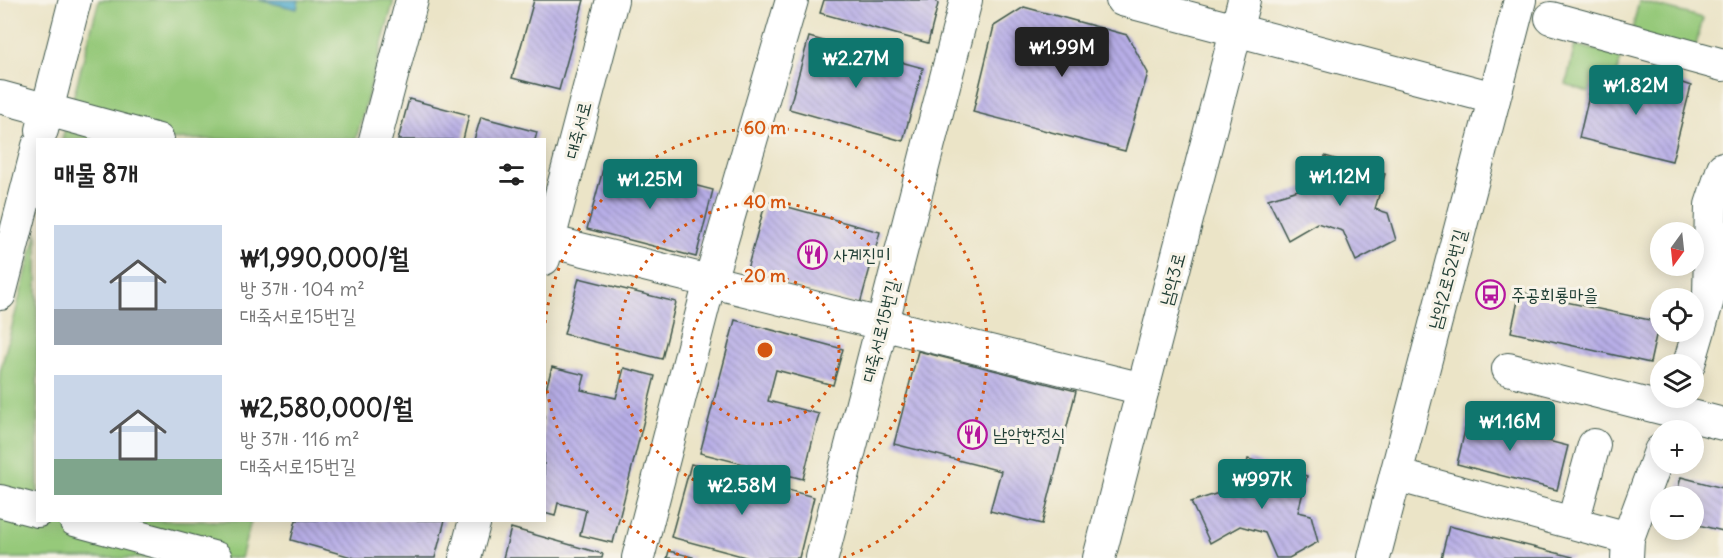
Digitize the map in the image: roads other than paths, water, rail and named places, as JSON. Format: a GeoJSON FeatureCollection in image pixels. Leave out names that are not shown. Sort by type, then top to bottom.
{"type":"FeatureCollection","features":[{"type":"Feature","properties":{"kind":"street"},"geometry":{"type":"LineString","coordinates":[[40,138],[75,0]]}},
{"type":"Feature","properties":{"kind":"street"},"geometry":{"type":"LineString","coordinates":[[376,138],[412,0]]}},
{"type":"Feature","properties":{"kind":"street","name":"대죽서로"},"geometry":{"type":"LineString","coordinates":[[546,247],[612,0]]}},
{"type":"Feature","properties":{"kind":"street"},"geometry":{"type":"LineString","coordinates":[[638,558],[710,281],[792,0]]}},
{"type":"Feature","properties":{"kind":"street","name":"대죽서로15번길"},"geometry":{"type":"LineString","coordinates":[[822,558],[966,0]]}},
{"type":"Feature","properties":{"kind":"street"},"geometry":{"type":"LineString","coordinates":[[1122,0],[1494,98]]}},
{"type":"Feature","properties":{"kind":"street","name":"남악3로"},"geometry":{"type":"LineString","coordinates":[[1099,558],[1244,0]]}},
{"type":"Feature","properties":{"kind":"street","name":"남악2로52번길"},"geometry":{"type":"LineString","coordinates":[[1374,558],[1520,0]]}},
{"type":"Feature","properties":{"kind":"street"},"geometry":{"type":"LineString","coordinates":[[1551,18],[1723,65]]}},
{"type":"Feature","properties":{"kind":"street"},"geometry":{"type":"LineString","coordinates":[[0,97],[151,138]]}},
{"type":"Feature","properties":{"kind":"street"},"geometry":{"type":"LineString","coordinates":[[0,294],[36,154]]}},
{"type":"Feature","properties":{"kind":"street"},"geometry":{"type":"LineString","coordinates":[[1692,354],[1709,296],[1711,205],[1723,168]]}},
{"type":"Feature","properties":{"kind":"street"},"geometry":{"type":"LineString","coordinates":[[546,247],[710,281],[1143,389]]}},
{"type":"Feature","properties":{"kind":"street"},"geometry":{"type":"LineString","coordinates":[[1508,369],[1723,424]]}},
{"type":"Feature","properties":{"kind":"street"},"geometry":{"type":"LineString","coordinates":[[1573,522],[1594,445]]}},
{"type":"Feature","properties":{"kind":"street"},"geometry":{"type":"LineString","coordinates":[[1396,475],[1573,522],[1634,551],[1654,474]]}},
{"type":"Feature","properties":{"kind":"street"},"geometry":{"type":"LineString","coordinates":[[0,501],[36,510]]}},
{"type":"Feature","properties":{"kind":"street"},"geometry":{"type":"LineString","coordinates":[[82,522],[216,558]]}},
{"type":"Feature","properties":{"kind":"street"},"geometry":{"type":"LineString","coordinates":[[465,558],[474,522]]}},
{"type":"Feature","properties":{"kind":"water"},"geometry":{"type":"Polygon","coordinates":[[[259,0],[299,0],[297,9],[259,0]]]}},
{"type":"Feature","properties":{"kind":"place","name":"사계진미"},"geometry":{"type":"Point","coordinates":[812,254]}},
{"type":"Feature","properties":{"kind":"place","name":"주공회룡마을"},"geometry":{"type":"Point","coordinates":[1490,294]}},
{"type":"Feature","properties":{"kind":"place","name":"남악한정식"},"geometry":{"type":"Point","coordinates":[972,434]}}]}
